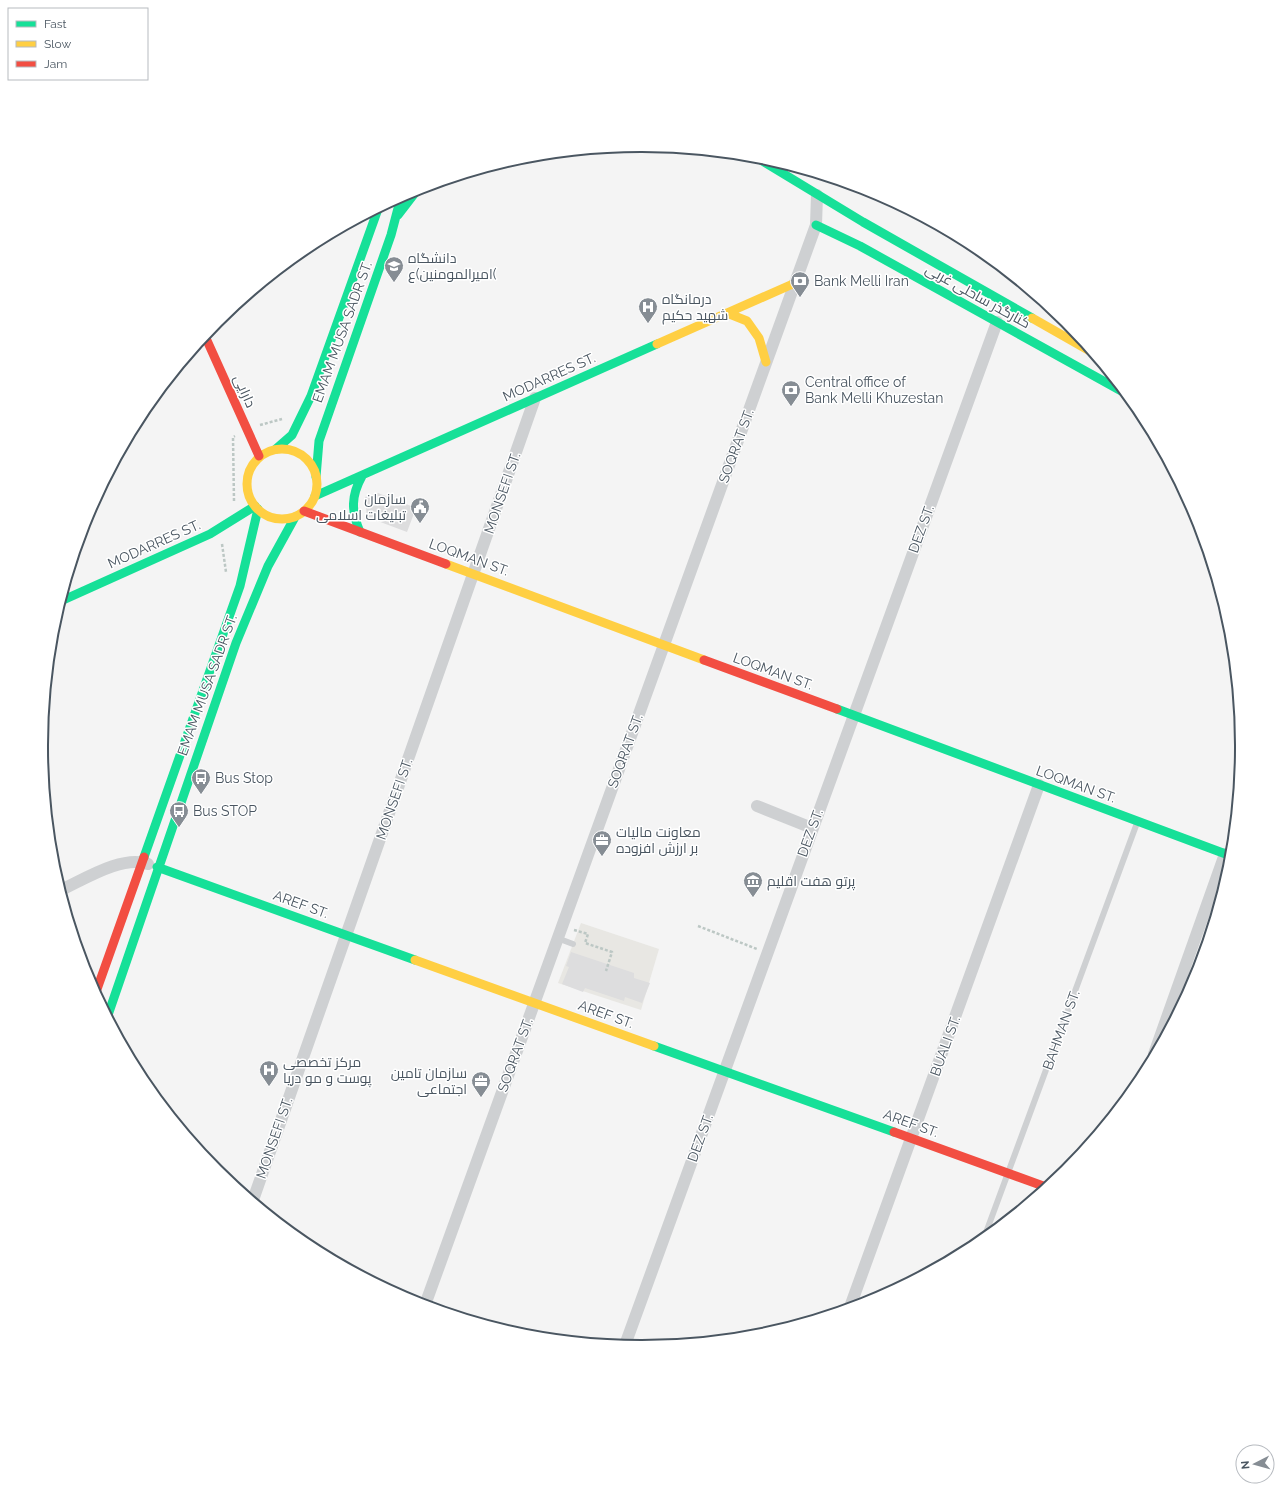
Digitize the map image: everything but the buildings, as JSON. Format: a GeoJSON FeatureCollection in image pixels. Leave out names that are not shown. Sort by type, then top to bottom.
{"type":"FeatureCollection","features":[{"type":"Feature","properties":{"kind":"street"},"geometry":{"type":"LineString","coordinates":[[774,168],[817,195],[1078,344]]}},
{"type":"Feature","properties":{"kind":"street","name":"SOQRAT ST."},"geometry":{"type":"LineString","coordinates":[[427,1299],[816,225],[817,195]]}},
{"type":"Feature","properties":{"kind":"street"},"geometry":{"type":"LineString","coordinates":[[396,218],[410,200]]}},
{"type":"Feature","properties":{"kind":"street","name":"EMAM MUSA SADR ST."},"geometry":{"type":"LineString","coordinates":[[316,478],[319,441],[396,218],[399,205]]}},
{"type":"Feature","properties":{"kind":"street","name":"EMAM MUSA SADR ST."},"geometry":{"type":"LineString","coordinates":[[276,449],[292,435],[311,396],[376,216]]}},
{"type":"Feature","properties":{"kind":"street"},"geometry":{"type":"LineString","coordinates":[[368,220],[372,229]]}},
{"type":"Feature","properties":{"kind":"street","name":"کنارگذر ساحلی غربی"},"geometry":{"type":"LineString","coordinates":[[816,225],[860,246],[1113,386]]}},
{"type":"Feature","properties":{"kind":"street","name":"MODARRES ST."},"geometry":{"type":"LineString","coordinates":[[315,496],[795,283]]}},
{"type":"Feature","properties":{"kind":"street"},"geometry":{"type":"LineString","coordinates":[[727,313],[747,321],[759,338],[766,362]]}},
{"type":"Feature","properties":{"kind":"street","name":"DEZ ST."},"geometry":{"type":"LineString","coordinates":[[627,1339],[996,322]]}},
{"type":"Feature","properties":{"kind":"street","name":"دارایی"},"geometry":{"type":"LineString","coordinates":[[208,342],[259,456]]}},
{"type":"Feature","properties":{"kind":"street","name":"MONSEFI ST."},"geometry":{"type":"LineString","coordinates":[[254,1196],[535,398]]}},
{"type":"Feature","properties":{"kind":"street"},"geometry":{"type":"LineString","coordinates":[[276,449],[287,449],[297,452],[306,458],[313,467],[316,478],[317,487],[315,496],[304,511],[295,516],[284,519],[273,518],[256,508],[249,497],[247,480],[252,465],[259,456],[276,449]]}},
{"type":"Feature","properties":{"kind":"street"},"geometry":{"type":"LineString","coordinates":[[360,532],[354,518],[352,503],[355,489],[362,476]]}},
{"type":"Feature","properties":{"kind":"street","name":"EMAM MUSA SADR ST."},"geometry":{"type":"LineString","coordinates":[[98,985],[240,586],[256,508]]}},
{"type":"Feature","properties":{"kind":"street","name":"MODARRES ST."},"geometry":{"type":"LineString","coordinates":[[66,599],[210,534],[256,508]]}},
{"type":"Feature","properties":{"kind":"street","name":"LOQMAN ST."},"geometry":{"type":"LineString","coordinates":[[304,511],[1225,854]]}},
{"type":"Feature","properties":{"kind":"street","name":"EMAM MUSA SADR ST."},"geometry":{"type":"LineString","coordinates":[[110,1009],[156,867],[256,591],[280,542],[295,516]]}},
{"type":"Feature","properties":{"kind":"street","name":"BUALI ST."},"geometry":{"type":"LineString","coordinates":[[852,1300],[1039,785]]}},
{"type":"Feature","properties":{"kind":"street"},"geometry":{"type":"LineString","coordinates":[[757,806],[812,828]]}},
{"type":"Feature","properties":{"kind":"street"},"geometry":{"type":"LineString","coordinates":[[65,888],[120,863],[141,862],[156,867]]}},
{"type":"Feature","properties":{"kind":"street","name":"AREF ST."},"geometry":{"type":"LineString","coordinates":[[156,867],[1041,1185]]}},
{"type":"Feature","properties":{"kind":"street"},"geometry":{"type":"LineString","coordinates":[[1165,1025],[1222,872]]}},
{"type":"Feature","properties":{"kind":"lane","name":"BAHMAN ST."},"geometry":{"type":"LineString","coordinates":[[988,1227],[1137,821]]}},
{"type":"Feature","properties":{"kind":"lane"},"geometry":{"type":"LineString","coordinates":[[557,938],[573,944]]}},
{"type":"Feature","properties":{"kind":"path"},"geometry":{"type":"LineString","coordinates":[[234,504],[233,438],[247,429],[281,419],[299,420]]}},
{"type":"Feature","properties":{"kind":"path"},"geometry":{"type":"LineString","coordinates":[[220,528],[227,579]]}},
{"type":"Feature","properties":{"kind":"path"},"geometry":{"type":"LineString","coordinates":[[562,926],[588,934],[585,943],[612,952],[606,971]]}},
{"type":"Feature","properties":{"kind":"path"},"geometry":{"type":"LineString","coordinates":[[698,926],[767,952]]}},
{"type":"Feature","properties":{"kind":"shaded area"},"geometry":{"type":"Polygon","coordinates":[[[581,923],[659,949],[641,1010],[558,983],[581,923]]]}},
{"type":"Feature","properties":{"kind":"traffic: fast"},"geometry":{"type":"LineString","coordinates":[[774,168],[863,222],[1032,318]]}},
{"type":"Feature","properties":{"kind":"traffic: fast"},"geometry":{"type":"LineString","coordinates":[[398,215],[409,200]]}},
{"type":"Feature","properties":{"kind":"traffic: fast"},"geometry":{"type":"LineString","coordinates":[[316,477],[319,441],[391,235],[399,205]]}},
{"type":"Feature","properties":{"kind":"traffic: fast"},"geometry":{"type":"LineString","coordinates":[[276,449],[292,435],[311,396],[376,216]]}},
{"type":"Feature","properties":{"kind":"traffic: fast"},"geometry":{"type":"LineString","coordinates":[[816,225],[860,246],[1113,386]]}},
{"type":"Feature","properties":{"kind":"traffic: fast"},"geometry":{"type":"LineString","coordinates":[[315,496],[657,344]]}},
{"type":"Feature","properties":{"kind":"traffic: fast"},"geometry":{"type":"LineString","coordinates":[[360,532],[355,517],[354,497],[358,483],[362,476]]}},
{"type":"Feature","properties":{"kind":"traffic: fast"},"geometry":{"type":"LineString","coordinates":[[66,599],[210,534],[255,506]]}},
{"type":"Feature","properties":{"kind":"traffic: fast"},"geometry":{"type":"LineString","coordinates":[[144,857],[240,586],[258,509]]}},
{"type":"Feature","properties":{"kind":"traffic: fast"},"geometry":{"type":"LineString","coordinates":[[110,1010],[236,643],[268,566],[295,517]]}},
{"type":"Feature","properties":{"kind":"traffic: fast"},"geometry":{"type":"LineString","coordinates":[[837,709],[1225,854]]}},
{"type":"Feature","properties":{"kind":"traffic: fast"},"geometry":{"type":"LineString","coordinates":[[157,867],[415,960]]}},
{"type":"Feature","properties":{"kind":"traffic: fast"},"geometry":{"type":"LineString","coordinates":[[654,1046],[894,1132]]}},
{"type":"Feature","properties":{"kind":"traffic: slow"},"geometry":{"type":"LineString","coordinates":[[657,344],[795,283]]}},
{"type":"Feature","properties":{"kind":"traffic: slow"},"geometry":{"type":"LineString","coordinates":[[727,313],[747,321],[759,338],[766,362]]}},
{"type":"Feature","properties":{"kind":"traffic: slow"},"geometry":{"type":"LineString","coordinates":[[1032,318],[1078,344]]}},
{"type":"Feature","properties":{"kind":"traffic: slow"},"geometry":{"type":"LineString","coordinates":[[282,449],[295,452],[307,459],[314,471],[317,484],[314,497],[307,509],[295,516],[282,519],[269,516],[257,509],[250,497],[247,484],[250,471],[257,459],[269,452],[282,449]]}},
{"type":"Feature","properties":{"kind":"traffic: slow"},"geometry":{"type":"LineString","coordinates":[[446,564],[704,660]]}},
{"type":"Feature","properties":{"kind":"traffic: slow"},"geometry":{"type":"LineString","coordinates":[[415,960],[654,1046]]}},
{"type":"Feature","properties":{"kind":"traffic: jam"},"geometry":{"type":"LineString","coordinates":[[208,342],[259,456]]}},
{"type":"Feature","properties":{"kind":"traffic: jam"},"geometry":{"type":"LineString","coordinates":[[304,511],[446,564]]}},
{"type":"Feature","properties":{"kind":"traffic: jam"},"geometry":{"type":"LineString","coordinates":[[704,660],[837,709]]}},
{"type":"Feature","properties":{"kind":"traffic: jam"},"geometry":{"type":"LineString","coordinates":[[98,985],[144,857]]}},
{"type":"Feature","properties":{"kind":"traffic: jam"},"geometry":{"type":"LineString","coordinates":[[894,1132],[1041,1185]]}},
{"type":"Feature","properties":{"kind":"place","name":"دانشگاه امیرالمومنین)ع("},"geometry":{"type":"Point","coordinates":[394,283]}},
{"type":"Feature","properties":{"kind":"place","name":"Bank Melli Iran"},"geometry":{"type":"Point","coordinates":[800,298]}},
{"type":"Feature","properties":{"kind":"place","name":"درمانگاه شهید حکیم"},"geometry":{"type":"Point","coordinates":[648,324]}},
{"type":"Feature","properties":{"kind":"place","name":"Central office of Bank Melli Khuzestan"},"geometry":{"type":"Point","coordinates":[791,407]}},
{"type":"Feature","properties":{"kind":"place","name":"سازمان تبلیغات اسلامی"},"geometry":{"type":"Point","coordinates":[420,524]}},
{"type":"Feature","properties":{"kind":"place","name":"Bus Stop"},"geometry":{"type":"Point","coordinates":[201,795]}},
{"type":"Feature","properties":{"kind":"place","name":"Bus STOP"},"geometry":{"type":"Point","coordinates":[179,828]}},
{"type":"Feature","properties":{"kind":"place","name":"معاونت مالیات بر ارزش افزوده"},"geometry":{"type":"Point","coordinates":[602,857]}},
{"type":"Feature","properties":{"kind":"place","name":"پرتو هفت اقلیم"},"geometry":{"type":"Point","coordinates":[753,898]}},
{"type":"Feature","properties":{"kind":"place","name":"مرکز تخصصی پوست و مو دریا"},"geometry":{"type":"Point","coordinates":[269,1087]}},
{"type":"Feature","properties":{"kind":"place","name":"سازمان تامین اجتماعی"},"geometry":{"type":"Point","coordinates":[481,1098]}}]}
